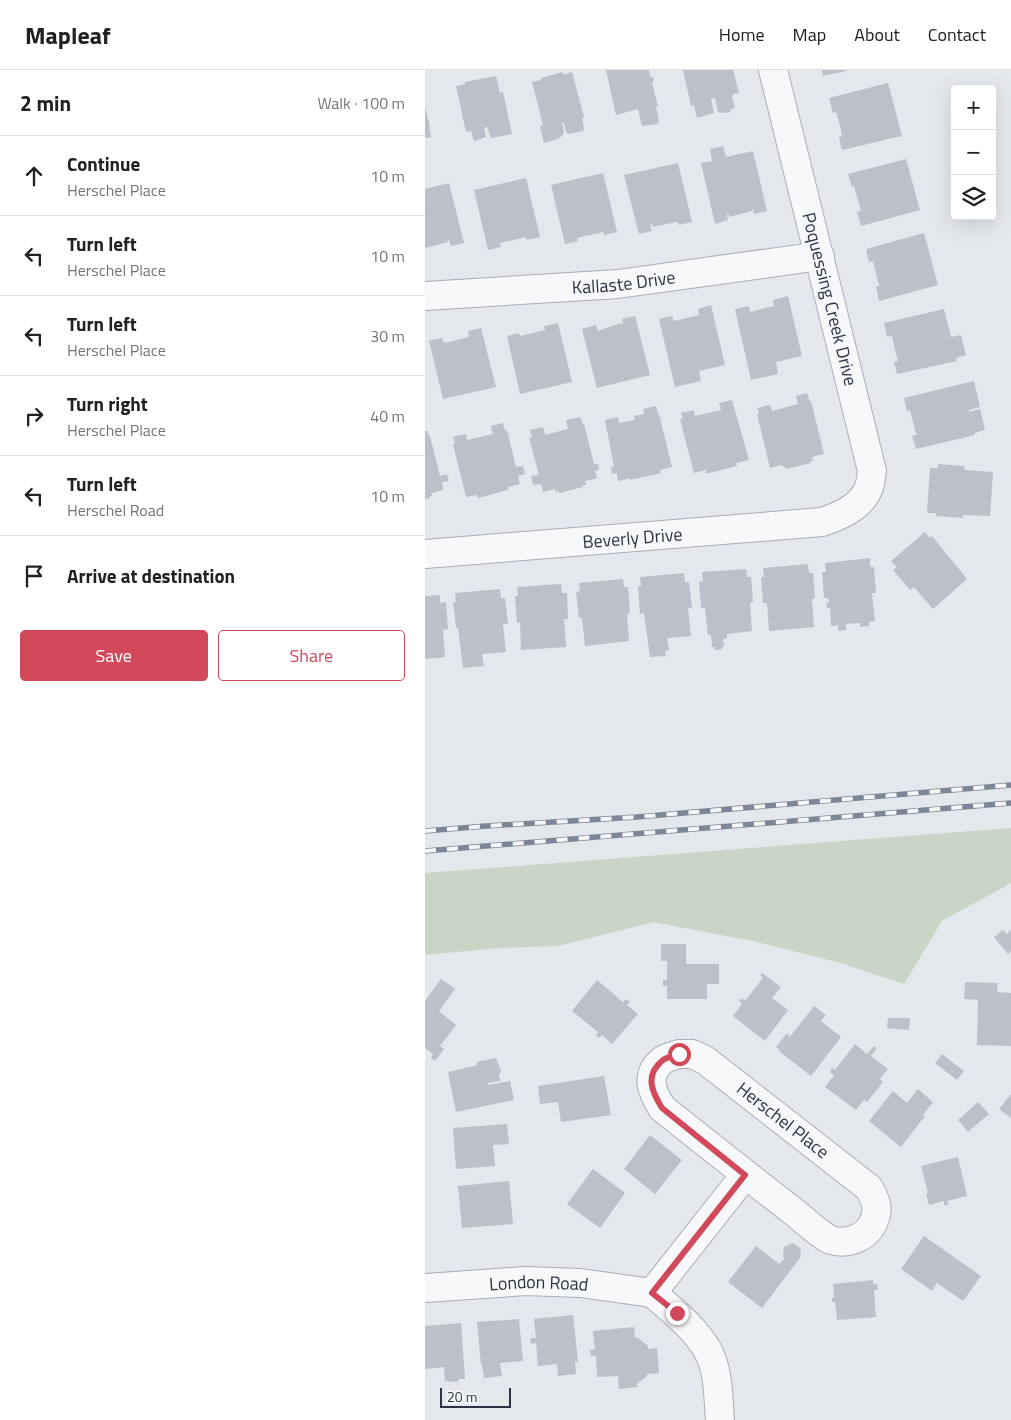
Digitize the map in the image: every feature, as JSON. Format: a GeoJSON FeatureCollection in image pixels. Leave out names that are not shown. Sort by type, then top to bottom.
{"type":"FeatureCollection","features":[{"type":"Feature","properties":{"kind":"street","name":"Poquessing Creek Drive"},"geometry":{"type":"LineString","coordinates":[[773,70],[872,471],[869,488],[863,498],[838,517]]}},
{"type":"Feature","properties":{"kind":"street","name":"Kallaste Drive"},"geometry":{"type":"LineString","coordinates":[[425,296],[617,284],[820,256]]}},
{"type":"Feature","properties":{"kind":"street","name":"Beverly Drive"},"geometry":{"type":"LineString","coordinates":[[425,554],[822,522],[838,517]]}},
{"type":"Feature","properties":{"kind":"street","name":"Herschel Place"},"geometry":{"type":"LineString","coordinates":[[679,1054],[692,1054],[705,1060],[869,1188],[877,1202],[877,1214],[871,1228],[861,1237],[848,1242],[830,1240],[745,1175],[662,1108],[654,1095],[651,1082],[655,1071],[663,1060],[679,1054]]}},
{"type":"Feature","properties":{"kind":"street"},"geometry":{"type":"LineString","coordinates":[[720,1420],[716,1377],[709,1353],[698,1336],[677,1313],[652,1293],[745,1175]]}},
{"type":"Feature","properties":{"kind":"street","name":"London Road"},"geometry":{"type":"LineString","coordinates":[[425,1288],[526,1282],[580,1283],[652,1293]]}},
{"type":"Feature","properties":{"kind":"green space"},"geometry":{"type":"Polygon","coordinates":[[[1011,828],[1011,883],[942,921],[904,984],[837,962],[757,942],[654,922],[558,946],[498,948],[425,955],[425,873],[1011,828]]]}},
{"type":"Feature","properties":{"kind":"building"},"geometry":{"type":"Polygon","coordinates":[[[606,70],[649,70],[650,77],[653,77],[654,81],[652,82],[658,107],[656,107],[658,124],[642,126],[638,109],[616,115],[606,70]]]}},
{"type":"Feature","properties":{"kind":"building"},"geometry":{"type":"Polygon","coordinates":[[[683,70],[733,70],[739,93],[733,94],[732,97],[735,108],[731,109],[730,112],[718,112],[714,98],[711,99],[714,113],[697,118],[694,105],[691,106],[683,70]]]}},
{"type":"Feature","properties":{"kind":"building"},"geometry":{"type":"Polygon","coordinates":[[[822,70],[846,70],[846,71],[823,76],[822,70]]]}},
{"type":"Feature","properties":{"kind":"building"},"geometry":{"type":"Polygon","coordinates":[[[563,72],[563,75],[572,72],[584,117],[582,118],[584,128],[583,131],[569,134],[566,132],[564,123],[562,123],[564,132],[562,136],[544,143],[540,126],[543,125],[532,82],[563,72]]]}},
{"type":"Feature","properties":{"kind":"building"},"geometry":{"type":"Polygon","coordinates":[[[496,76],[500,93],[503,92],[512,134],[491,138],[487,127],[484,128],[486,137],[474,141],[471,131],[466,132],[456,86],[465,84],[465,82],[496,76]]]}},
{"type":"Feature","properties":{"kind":"building"},"geometry":{"type":"Polygon","coordinates":[[[888,83],[902,136],[842,150],[839,137],[842,136],[840,125],[836,112],[833,113],[829,98],[888,83]]]}},
{"type":"Feature","properties":{"kind":"building"},"geometry":{"type":"Polygon","coordinates":[[[425,107],[431,137],[425,138],[425,107]]]}},
{"type":"Feature","properties":{"kind":"building"},"geometry":{"type":"Polygon","coordinates":[[[723,146],[726,157],[753,151],[767,211],[754,214],[753,208],[752,211],[729,217],[728,213],[728,220],[715,224],[701,163],[712,161],[710,149],[723,146]]]}},
{"type":"Feature","properties":{"kind":"building"},"geometry":{"type":"Polygon","coordinates":[[[906,159],[920,210],[861,226],[857,212],[861,211],[854,186],[852,187],[848,174],[906,159]]]}},
{"type":"Feature","properties":{"kind":"building"},"geometry":{"type":"Polygon","coordinates":[[[678,163],[692,222],[679,225],[676,219],[677,222],[653,227],[652,224],[650,225],[652,231],[639,234],[624,175],[678,163]]]}},
{"type":"Feature","properties":{"kind":"building"},"geometry":{"type":"Polygon","coordinates":[[[603,173],[617,232],[604,235],[603,232],[577,238],[578,241],[565,244],[551,185],[603,173]]]}},
{"type":"Feature","properties":{"kind":"building"},"geometry":{"type":"Polygon","coordinates":[[[526,178],[540,237],[526,240],[526,237],[500,243],[501,247],[488,250],[474,190],[526,178]]]}},
{"type":"Feature","properties":{"kind":"building"},"geometry":{"type":"Polygon","coordinates":[[[449,183],[464,243],[451,246],[449,239],[447,240],[448,242],[425,248],[425,189],[449,183]]]}},
{"type":"Feature","properties":{"kind":"building"},"geometry":{"type":"Polygon","coordinates":[[[924,233],[938,285],[879,301],[876,287],[882,284],[879,285],[873,262],[876,261],[869,262],[866,249],[924,233]]]}},
{"type":"Feature","properties":{"kind":"building"},"geometry":{"type":"Polygon","coordinates":[[[788,296],[802,356],[776,362],[778,374],[751,380],[735,309],[749,306],[750,312],[774,306],[773,300],[788,296]]]}},
{"type":"Feature","properties":{"kind":"building"},"geometry":{"type":"Polygon","coordinates":[[[711,305],[725,365],[699,371],[701,381],[675,387],[659,319],[672,316],[674,321],[699,315],[698,309],[711,305]]]}},
{"type":"Feature","properties":{"kind":"building"},"geometry":{"type":"Polygon","coordinates":[[[944,309],[951,337],[961,335],[966,355],[956,358],[957,361],[897,374],[894,362],[898,361],[892,336],[887,337],[884,323],[944,309]]]}},
{"type":"Feature","properties":{"kind":"building"},"geometry":{"type":"Polygon","coordinates":[[[635,316],[650,375],[597,388],[582,329],[596,325],[598,331],[621,323],[623,325],[622,319],[635,316]]]}},
{"type":"Feature","properties":{"kind":"building"},"geometry":{"type":"Polygon","coordinates":[[[558,323],[572,382],[520,394],[507,336],[519,333],[520,336],[545,330],[544,326],[558,323]]]}},
{"type":"Feature","properties":{"kind":"building"},"geometry":{"type":"Polygon","coordinates":[[[481,328],[496,387],[443,399],[429,341],[442,338],[444,343],[469,337],[468,331],[481,328]]]}},
{"type":"Feature","properties":{"kind":"building"},"geometry":{"type":"Polygon","coordinates":[[[974,381],[980,407],[969,410],[969,412],[980,409],[985,430],[975,433],[975,435],[916,449],[912,436],[919,434],[916,434],[910,410],[907,411],[904,398],[974,381]]]}},
{"type":"Feature","properties":{"kind":"building"},"geometry":{"type":"Polygon","coordinates":[[[807,393],[811,401],[824,454],[812,457],[813,461],[810,461],[811,463],[786,469],[782,465],[770,468],[757,408],[770,405],[772,411],[798,404],[796,396],[807,393]]]}},
{"type":"Feature","properties":{"kind":"building"},"geometry":{"type":"Polygon","coordinates":[[[732,400],[749,460],[736,463],[737,466],[706,474],[706,470],[694,473],[680,419],[683,419],[681,413],[694,410],[695,416],[721,410],[719,403],[732,400]]]}},
{"type":"Feature","properties":{"kind":"building"},"geometry":{"type":"Polygon","coordinates":[[[656,406],[672,467],[660,470],[661,473],[618,481],[617,473],[612,474],[611,467],[614,467],[605,420],[618,417],[619,423],[635,420],[634,416],[644,414],[643,409],[656,406]]]}},
{"type":"Feature","properties":{"kind":"building"},"geometry":{"type":"Polygon","coordinates":[[[580,417],[584,424],[594,464],[598,464],[599,470],[595,471],[597,478],[585,481],[586,485],[583,485],[583,487],[559,493],[558,491],[555,492],[555,489],[543,492],[541,484],[533,485],[531,476],[539,475],[529,438],[532,438],[530,430],[543,427],[545,435],[568,429],[566,420],[580,417]]]}},
{"type":"Feature","properties":{"kind":"building"},"geometry":{"type":"Polygon","coordinates":[[[503,423],[505,431],[507,430],[516,467],[523,466],[525,474],[518,476],[520,484],[508,487],[508,490],[478,498],[477,495],[466,497],[453,437],[466,434],[467,440],[493,434],[491,426],[503,423]]]}},
{"type":"Feature","properties":{"kind":"building"},"geometry":{"type":"Polygon","coordinates":[[[425,431],[428,431],[430,436],[440,476],[447,474],[449,481],[442,482],[443,490],[431,493],[432,496],[430,498],[425,499],[425,431]]]}},
{"type":"Feature","properties":{"kind":"building"},"geometry":{"type":"Polygon","coordinates":[[[938,464],[964,466],[965,470],[993,472],[990,516],[963,515],[963,518],[936,516],[936,513],[927,513],[930,468],[938,468],[938,464]]]}},
{"type":"Feature","properties":{"kind":"building"},"geometry":{"type":"Polygon","coordinates":[[[925,532],[930,538],[932,536],[967,579],[933,609],[914,587],[910,590],[893,570],[897,567],[891,561],[925,532]]]}},
{"type":"Feature","properties":{"kind":"building"},"geometry":{"type":"Polygon","coordinates":[[[870,558],[870,567],[874,567],[876,593],[872,593],[875,621],[869,622],[869,626],[860,627],[860,623],[846,624],[846,630],[838,631],[838,625],[831,626],[830,608],[827,608],[826,603],[829,603],[828,598],[824,598],[822,572],[826,572],[825,563],[870,558]]]}},
{"type":"Feature","properties":{"kind":"building"},"geometry":{"type":"Polygon","coordinates":[[[808,564],[809,573],[813,573],[815,598],[812,599],[814,627],[769,631],[767,603],[763,603],[761,577],[764,577],[763,568],[808,564]]]}},
{"type":"Feature","properties":{"kind":"building"},"geometry":{"type":"Polygon","coordinates":[[[746,569],[747,577],[751,577],[753,602],[750,603],[752,631],[727,634],[727,638],[723,639],[724,646],[722,649],[715,650],[712,647],[711,635],[708,635],[705,608],[701,608],[699,582],[703,581],[702,572],[746,569]]]}},
{"type":"Feature","properties":{"kind":"building"},"geometry":{"type":"Polygon","coordinates":[[[684,573],[685,582],[689,582],[692,608],[688,608],[691,636],[667,638],[669,650],[665,651],[666,656],[650,657],[644,613],[640,614],[638,586],[641,586],[640,577],[684,573]]]}},
{"type":"Feature","properties":{"kind":"building"},"geometry":{"type":"Polygon","coordinates":[[[623,579],[624,587],[628,587],[630,613],[627,614],[629,641],[585,646],[582,618],[579,618],[576,592],[580,591],[579,583],[623,579]]]}},
{"type":"Feature","properties":{"kind":"building"},"geometry":{"type":"Polygon","coordinates":[[[561,584],[562,593],[567,593],[568,619],[564,619],[566,647],[521,650],[520,622],[517,623],[515,596],[518,596],[517,587],[561,584]]]}},
{"type":"Feature","properties":{"kind":"building"},"geometry":{"type":"Polygon","coordinates":[[[500,589],[501,598],[505,598],[508,624],[503,624],[506,652],[482,654],[484,666],[463,668],[453,602],[456,602],[455,593],[500,589]]]}},
{"type":"Feature","properties":{"kind":"building"},"geometry":{"type":"Polygon","coordinates":[[[440,595],[440,603],[446,602],[448,629],[443,630],[445,657],[425,659],[425,596],[440,595]]]}},
{"type":"Feature","properties":{"kind":"building"},"geometry":{"type":"Polygon","coordinates":[[[1003,930],[1007,934],[1011,930],[1011,951],[1008,954],[994,937],[1003,930]]]}},
{"type":"Feature","properties":{"kind":"building"},"geometry":{"type":"Polygon","coordinates":[[[661,944],[686,944],[686,964],[719,964],[719,984],[707,984],[707,999],[667,999],[667,986],[663,986],[663,980],[667,980],[667,961],[661,961],[661,944]]]}},
{"type":"Feature","properties":{"kind":"building"},"geometry":{"type":"Polygon","coordinates":[[[762,973],[781,987],[772,998],[788,1010],[765,1041],[733,1016],[742,1004],[739,1001],[742,998],[745,1001],[763,978],[760,975],[762,973]]]}},
{"type":"Feature","properties":{"kind":"building"},"geometry":{"type":"Polygon","coordinates":[[[441,979],[455,989],[439,1011],[456,1025],[440,1046],[444,1049],[435,1061],[431,1058],[433,1054],[425,1048],[425,1001],[441,979]]]}},
{"type":"Feature","properties":{"kind":"building"},"geometry":{"type":"Polygon","coordinates":[[[597,980],[623,1002],[626,999],[630,1002],[627,1005],[638,1014],[612,1044],[602,1035],[599,1038],[596,1035],[598,1032],[572,1011],[597,980]]]}},
{"type":"Feature","properties":{"kind":"building"},"geometry":{"type":"Polygon","coordinates":[[[965,982],[998,983],[997,992],[1011,993],[1011,1046],[977,1045],[978,1000],[964,999],[965,982]]]}},
{"type":"Feature","properties":{"kind":"building"},"geometry":{"type":"Polygon","coordinates":[[[814,1006],[826,1015],[821,1021],[841,1037],[811,1076],[776,1047],[787,1033],[790,1037],[814,1006]]]}},
{"type":"Feature","properties":{"kind":"building"},"geometry":{"type":"Polygon","coordinates":[[[888,1018],[910,1018],[909,1030],[887,1028],[888,1018]]]}},
{"type":"Feature","properties":{"kind":"building"},"geometry":{"type":"Polygon","coordinates":[[[855,1044],[867,1054],[874,1046],[877,1048],[871,1056],[888,1069],[880,1079],[883,1082],[867,1102],[864,1100],[856,1110],[825,1087],[834,1075],[830,1072],[832,1068],[835,1070],[855,1044]]]}},
{"type":"Feature","properties":{"kind":"building"},"geometry":{"type":"Polygon","coordinates":[[[942,1054],[964,1071],[957,1080],[935,1063],[942,1054]]]}},
{"type":"Feature","properties":{"kind":"building"},"geometry":{"type":"Polygon","coordinates":[[[496,1058],[501,1071],[499,1075],[500,1081],[487,1083],[488,1085],[510,1081],[514,1100],[456,1112],[448,1072],[474,1066],[477,1065],[477,1062],[496,1058]]]}},
{"type":"Feature","properties":{"kind":"building"},"geometry":{"type":"Polygon","coordinates":[[[604,1076],[611,1115],[561,1122],[558,1102],[540,1104],[538,1086],[604,1076]]]}},
{"type":"Feature","properties":{"kind":"building"},"geometry":{"type":"Polygon","coordinates":[[[918,1089],[933,1102],[923,1115],[925,1116],[901,1147],[869,1121],[893,1091],[907,1103],[918,1089]]]}},
{"type":"Feature","properties":{"kind":"building"},"geometry":{"type":"Polygon","coordinates":[[[1011,1094],[1011,1118],[999,1109],[1011,1094]]]}},
{"type":"Feature","properties":{"kind":"building"},"geometry":{"type":"Polygon","coordinates":[[[978,1102],[989,1114],[968,1132],[958,1120],[978,1102]]]}},
{"type":"Feature","properties":{"kind":"building"},"geometry":{"type":"Polygon","coordinates":[[[507,1124],[509,1144],[493,1145],[495,1166],[456,1169],[453,1128],[507,1124]]]}},
{"type":"Feature","properties":{"kind":"building"},"geometry":{"type":"Polygon","coordinates":[[[650,1135],[682,1160],[655,1194],[624,1169],[650,1135]]]}},
{"type":"Feature","properties":{"kind":"building"},"geometry":{"type":"Polygon","coordinates":[[[958,1157],[967,1196],[947,1201],[948,1205],[944,1205],[944,1201],[929,1205],[921,1166],[958,1157]]]}},
{"type":"Feature","properties":{"kind":"building"},"geometry":{"type":"Polygon","coordinates":[[[593,1169],[625,1193],[600,1228],[567,1204],[593,1169]]]}},
{"type":"Feature","properties":{"kind":"building"},"geometry":{"type":"Polygon","coordinates":[[[509,1181],[513,1224],[462,1228],[458,1186],[509,1181]]]}},
{"type":"Feature","properties":{"kind":"building"},"geometry":{"type":"Polygon","coordinates":[[[924,1236],[981,1276],[963,1301],[937,1283],[932,1291],[901,1269],[924,1236]]]}},
{"type":"Feature","properties":{"kind":"building"},"geometry":{"type":"Polygon","coordinates":[[[793,1243],[801,1249],[800,1258],[762,1308],[728,1282],[756,1246],[779,1264],[785,1258],[783,1257],[784,1247],[793,1243]]]}},
{"type":"Feature","properties":{"kind":"building"},"geometry":{"type":"Polygon","coordinates":[[[873,1280],[873,1284],[877,1284],[878,1290],[874,1290],[876,1317],[837,1320],[835,1302],[832,1302],[832,1298],[834,1298],[833,1284],[873,1280]]]}},
{"type":"Feature","properties":{"kind":"building"},"geometry":{"type":"Polygon","coordinates":[[[573,1315],[578,1362],[575,1362],[576,1374],[558,1376],[557,1364],[538,1366],[536,1343],[531,1344],[530,1338],[536,1338],[534,1319],[573,1315]]]}},
{"type":"Feature","properties":{"kind":"building"},"geometry":{"type":"Polygon","coordinates":[[[519,1319],[523,1361],[500,1363],[502,1376],[484,1378],[477,1322],[519,1319]]]}},
{"type":"Feature","properties":{"kind":"building"},"geometry":{"type":"Polygon","coordinates":[[[461,1323],[465,1379],[459,1379],[457,1382],[445,1381],[444,1367],[425,1369],[425,1326],[461,1323]]]}},
{"type":"Feature","properties":{"kind":"building"},"geometry":{"type":"Polygon","coordinates":[[[634,1327],[635,1338],[638,1338],[648,1346],[648,1349],[657,1348],[659,1373],[647,1374],[637,1384],[637,1387],[619,1389],[618,1376],[597,1377],[596,1356],[591,1356],[590,1350],[595,1349],[593,1331],[634,1327]]]}},
{"type":"Feature","properties":{"kind":"railway"},"geometry":{"type":"LineString","coordinates":[[425,831],[637,817],[1011,785]]}},
{"type":"Feature","properties":{"kind":"railway"},"geometry":{"type":"LineString","coordinates":[[425,851],[1011,803]]}},
{"type":"Feature","properties":{"kind":"route"},"geometry":{"type":"LineString","coordinates":[[677,1313],[652,1293],[745,1175],[662,1108],[654,1095],[651,1082],[655,1071],[663,1060],[679,1054]]}}]}
